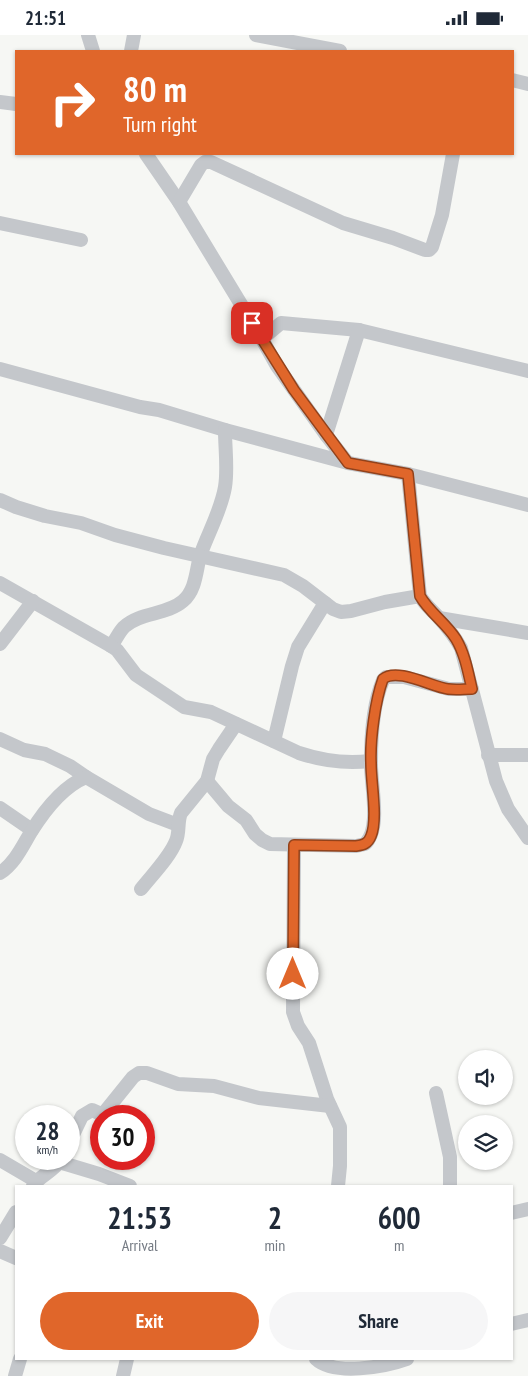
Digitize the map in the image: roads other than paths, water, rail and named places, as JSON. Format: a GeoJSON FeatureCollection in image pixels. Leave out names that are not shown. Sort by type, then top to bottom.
{"type":"FeatureCollection","features":[{"type":"Feature","properties":{"kind":"street"},"geometry":{"type":"LineString","coordinates":[[88,35],[93,50]]}},
{"type":"Feature","properties":{"kind":"street"},"geometry":{"type":"LineString","coordinates":[[131,50],[134,35]]}},
{"type":"Feature","properties":{"kind":"street"},"geometry":{"type":"LineString","coordinates":[[256,35],[335,50]]}},
{"type":"Feature","properties":{"kind":"street"},"geometry":{"type":"LineString","coordinates":[[514,80],[528,84]]}},
{"type":"Feature","properties":{"kind":"street"},"geometry":{"type":"LineString","coordinates":[[0,102],[15,104]]}},
{"type":"Feature","properties":{"kind":"street"},"geometry":{"type":"LineString","coordinates":[[147,155],[179,202],[277,366],[348,463]]}},
{"type":"Feature","properties":{"kind":"street"},"geometry":{"type":"LineString","coordinates":[[179,202],[201,165],[205,162],[211,162],[343,223],[429,250],[432,247],[442,215],[453,155]]}},
{"type":"Feature","properties":{"kind":"street"},"geometry":{"type":"LineString","coordinates":[[0,223],[81,240]]}},
{"type":"Feature","properties":{"kind":"street"},"geometry":{"type":"LineString","coordinates":[[262,339],[281,323],[359,330],[528,371]]}},
{"type":"Feature","properties":{"kind":"street"},"geometry":{"type":"LineString","coordinates":[[326,435],[359,330]]}},
{"type":"Feature","properties":{"kind":"street"},"geometry":{"type":"LineString","coordinates":[[0,369],[140,407],[159,410],[348,463],[408,474],[528,505]]}},
{"type":"Feature","properties":{"kind":"street"},"geometry":{"type":"LineString","coordinates":[[111,646],[124,627],[147,615],[174,607],[182,602],[194,583],[200,556],[223,499],[226,474],[225,430]]}},
{"type":"Feature","properties":{"kind":"street"},"geometry":{"type":"LineString","coordinates":[[408,474],[420,596],[461,648],[488,755],[508,809],[528,838]]}},
{"type":"Feature","properties":{"kind":"street"},"geometry":{"type":"LineString","coordinates":[[0,500],[45,516],[81,523],[137,541],[284,575],[303,586],[333,609],[341,612],[420,596]]}},
{"type":"Feature","properties":{"kind":"street"},"geometry":{"type":"LineString","coordinates":[[0,583],[117,650],[136,675],[184,707],[211,712],[299,753],[325,761],[346,763],[370,761]]}},
{"type":"Feature","properties":{"kind":"street"},"geometry":{"type":"LineString","coordinates":[[0,644],[33,601]]}},
{"type":"Feature","properties":{"kind":"street"},"geometry":{"type":"LineString","coordinates":[[274,741],[298,647],[324,603]]}},
{"type":"Feature","properties":{"kind":"street"},"geometry":{"type":"LineString","coordinates":[[439,618],[528,633]]}},
{"type":"Feature","properties":{"kind":"street"},"geometry":{"type":"LineString","coordinates":[[207,781],[228,806],[246,819],[255,834],[270,844],[356,846],[365,844],[372,835],[374,815],[370,761],[375,713],[383,679],[386,677],[404,677],[449,689],[472,689]]}},
{"type":"Feature","properties":{"kind":"street"},"geometry":{"type":"LineString","coordinates":[[141,889],[173,848],[177,839],[181,813],[207,781],[216,754],[236,724]]}},
{"type":"Feature","properties":{"kind":"street"},"geometry":{"type":"LineString","coordinates":[[0,739],[24,750],[45,755],[70,766],[149,814],[178,825]]}},
{"type":"Feature","properties":{"kind":"street"},"geometry":{"type":"LineString","coordinates":[[488,755],[528,755]]}},
{"type":"Feature","properties":{"kind":"street"},"geometry":{"type":"LineString","coordinates":[[0,873],[10,865],[32,830],[57,798],[86,777]]}},
{"type":"Feature","properties":{"kind":"street"},"geometry":{"type":"LineString","coordinates":[[0,808],[32,830]]}},
{"type":"Feature","properties":{"kind":"street"},"geometry":{"type":"LineString","coordinates":[[294,845],[293,1011],[298,1026],[309,1043],[330,1106],[340,1127],[338,1185]]}},
{"type":"Feature","properties":{"kind":"street"},"geometry":{"type":"LineString","coordinates":[[80,1120],[82,1116],[92,1110],[101,1114],[104,1113],[133,1077],[139,1073],[147,1073],[178,1084],[214,1086],[259,1098],[330,1106]]}},
{"type":"Feature","properties":{"kind":"street"},"geometry":{"type":"LineString","coordinates":[[436,1093],[450,1157],[450,1185]]}},
{"type":"Feature","properties":{"kind":"street"},"geometry":{"type":"LineString","coordinates":[[0,1160],[34,1184],[51,1170]]}},
{"type":"Feature","properties":{"kind":"street"},"geometry":{"type":"LineString","coordinates":[[80,1169],[127,1185]]}},
{"type":"Feature","properties":{"kind":"street"},"geometry":{"type":"LineString","coordinates":[[513,1213],[528,1209]]}},
{"type":"Feature","properties":{"kind":"street"},"geometry":{"type":"LineString","coordinates":[[0,1238],[15,1214]]}},
{"type":"Feature","properties":{"kind":"street"},"geometry":{"type":"LineString","coordinates":[[0,1251],[15,1257]]}},
{"type":"Feature","properties":{"kind":"street"},"geometry":{"type":"LineString","coordinates":[[513,1324],[528,1320]]}},
{"type":"Feature","properties":{"kind":"street"},"geometry":{"type":"LineString","coordinates":[[15,1376],[20,1360]]}},
{"type":"Feature","properties":{"kind":"street"},"geometry":{"type":"LineString","coordinates":[[124,1376],[127,1360]]}},
{"type":"Feature","properties":{"kind":"street"},"geometry":{"type":"LineString","coordinates":[[317,1360],[325,1366],[350,1370],[385,1365],[403,1360]]}}]}
